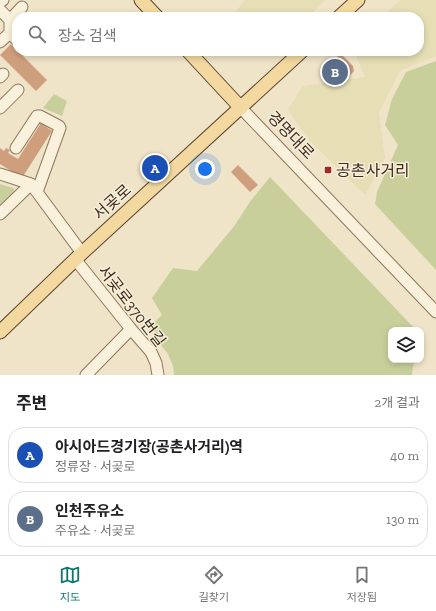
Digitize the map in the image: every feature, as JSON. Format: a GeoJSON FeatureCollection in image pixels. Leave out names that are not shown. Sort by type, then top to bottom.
{"type":"FeatureCollection","features":[{"type":"Feature","properties":{"kind":"main road"},"geometry":{"type":"LineString","coordinates":[[141,0],[152,12]]}},
{"type":"Feature","properties":{"kind":"main road"},"geometry":{"type":"LineString","coordinates":[[345,12],[358,0]]}},
{"type":"Feature","properties":{"kind":"main road","name":"경명대로"},"geometry":{"type":"LineString","coordinates":[[193,56],[241,108]]}},
{"type":"Feature","properties":{"kind":"main road","name":"서곶로"},"geometry":{"type":"LineString","coordinates":[[0,332],[79,256],[297,56]]}},
{"type":"Feature","properties":{"kind":"street"},"geometry":{"type":"LineString","coordinates":[[18,12],[22,8]]}},
{"type":"Feature","properties":{"kind":"street"},"geometry":{"type":"LineString","coordinates":[[0,10],[10,20],[12,31]]}},
{"type":"Feature","properties":{"kind":"street"},"geometry":{"type":"LineString","coordinates":[[0,42],[12,36]]}},
{"type":"Feature","properties":{"kind":"street"},"geometry":{"type":"LineString","coordinates":[[0,108],[18,90]]}},
{"type":"Feature","properties":{"kind":"street","name":"경명대로"},"geometry":{"type":"LineString","coordinates":[[241,108],[436,312]]}},
{"type":"Feature","properties":{"kind":"street"},"geometry":{"type":"LineString","coordinates":[[0,214],[34,188],[60,128],[59,126],[40,116],[37,116],[16,148]]}},
{"type":"Feature","properties":{"kind":"street"},"geometry":{"type":"LineString","coordinates":[[0,174],[34,188]]}},
{"type":"Feature","properties":{"kind":"street","name":"서곶로370번길"},"geometry":{"type":"LineString","coordinates":[[34,188],[79,256],[131,328],[151,352],[156,363],[158,375]]}},
{"type":"Feature","properties":{"kind":"street"},"geometry":{"type":"LineString","coordinates":[[86,375],[131,328]]}},
{"type":"Feature","properties":{"kind":"shaded area"},"geometry":{"type":"Polygon","coordinates":[[[245,0],[325,0],[313,12],[235,12],[245,0]]]}},
{"type":"Feature","properties":{"kind":"shaded area"},"geometry":{"type":"Polygon","coordinates":[[[401,0],[436,0],[436,56],[400,71],[379,113],[385,158],[365,195],[309,140],[288,110],[303,86],[365,77],[356,56],[424,56],[424,12],[387,12],[401,0]]]}},
{"type":"Feature","properties":{"kind":"green space"},"geometry":{"type":"Polygon","coordinates":[[[436,61],[436,270],[375,204],[377,192],[398,145],[385,125],[392,99],[406,72],[436,61]]]}},
{"type":"Feature","properties":{"kind":"green space"},"geometry":{"type":"Polygon","coordinates":[[[54,94],[67,101],[62,116],[43,108],[54,94]]]}},
{"type":"Feature","properties":{"kind":"green space"},"geometry":{"type":"Polygon","coordinates":[[[270,177],[413,327],[388,327],[388,363],[414,363],[412,375],[174,375],[173,366],[168,354],[148,328],[162,315],[152,298],[173,268],[197,271],[235,225],[249,203],[270,177]]]}},
{"type":"Feature","properties":{"kind":"green space"},"geometry":{"type":"Polygon","coordinates":[[[0,184],[13,188],[15,193],[0,208],[0,184]]]}},
{"type":"Feature","properties":{"kind":"building"},"geometry":{"type":"Polygon","coordinates":[[[11,44],[12,56],[23,56],[47,80],[36,91],[0,55],[11,44]]]}},
{"type":"Feature","properties":{"kind":"building"},"geometry":{"type":"Polygon","coordinates":[[[338,56],[343,56],[353,66],[354,71],[340,85],[336,83],[334,86],[332,83],[330,85],[322,76],[322,71],[338,56]]]}},
{"type":"Feature","properties":{"kind":"building"},"geometry":{"type":"Polygon","coordinates":[[[41,123],[52,131],[22,178],[0,164],[0,148],[4,151],[6,148],[10,150],[8,153],[18,159],[41,123]]]}},
{"type":"Feature","properties":{"kind":"building"},"geometry":{"type":"Polygon","coordinates":[[[238,165],[258,185],[250,192],[231,172],[238,165]]]}},
{"type":"Feature","properties":{"kind":"place","name":"인천주유소"},"geometry":{"type":"Point","coordinates":[335,72]}},
{"type":"Feature","properties":{"kind":"place","name":"아시아드경기장(공촌사거리)역"},"geometry":{"type":"Point","coordinates":[155,168]}},
{"type":"Feature","properties":{"kind":"place","name":"공촌사거리"},"geometry":{"type":"Point","coordinates":[328,170]}}]}
